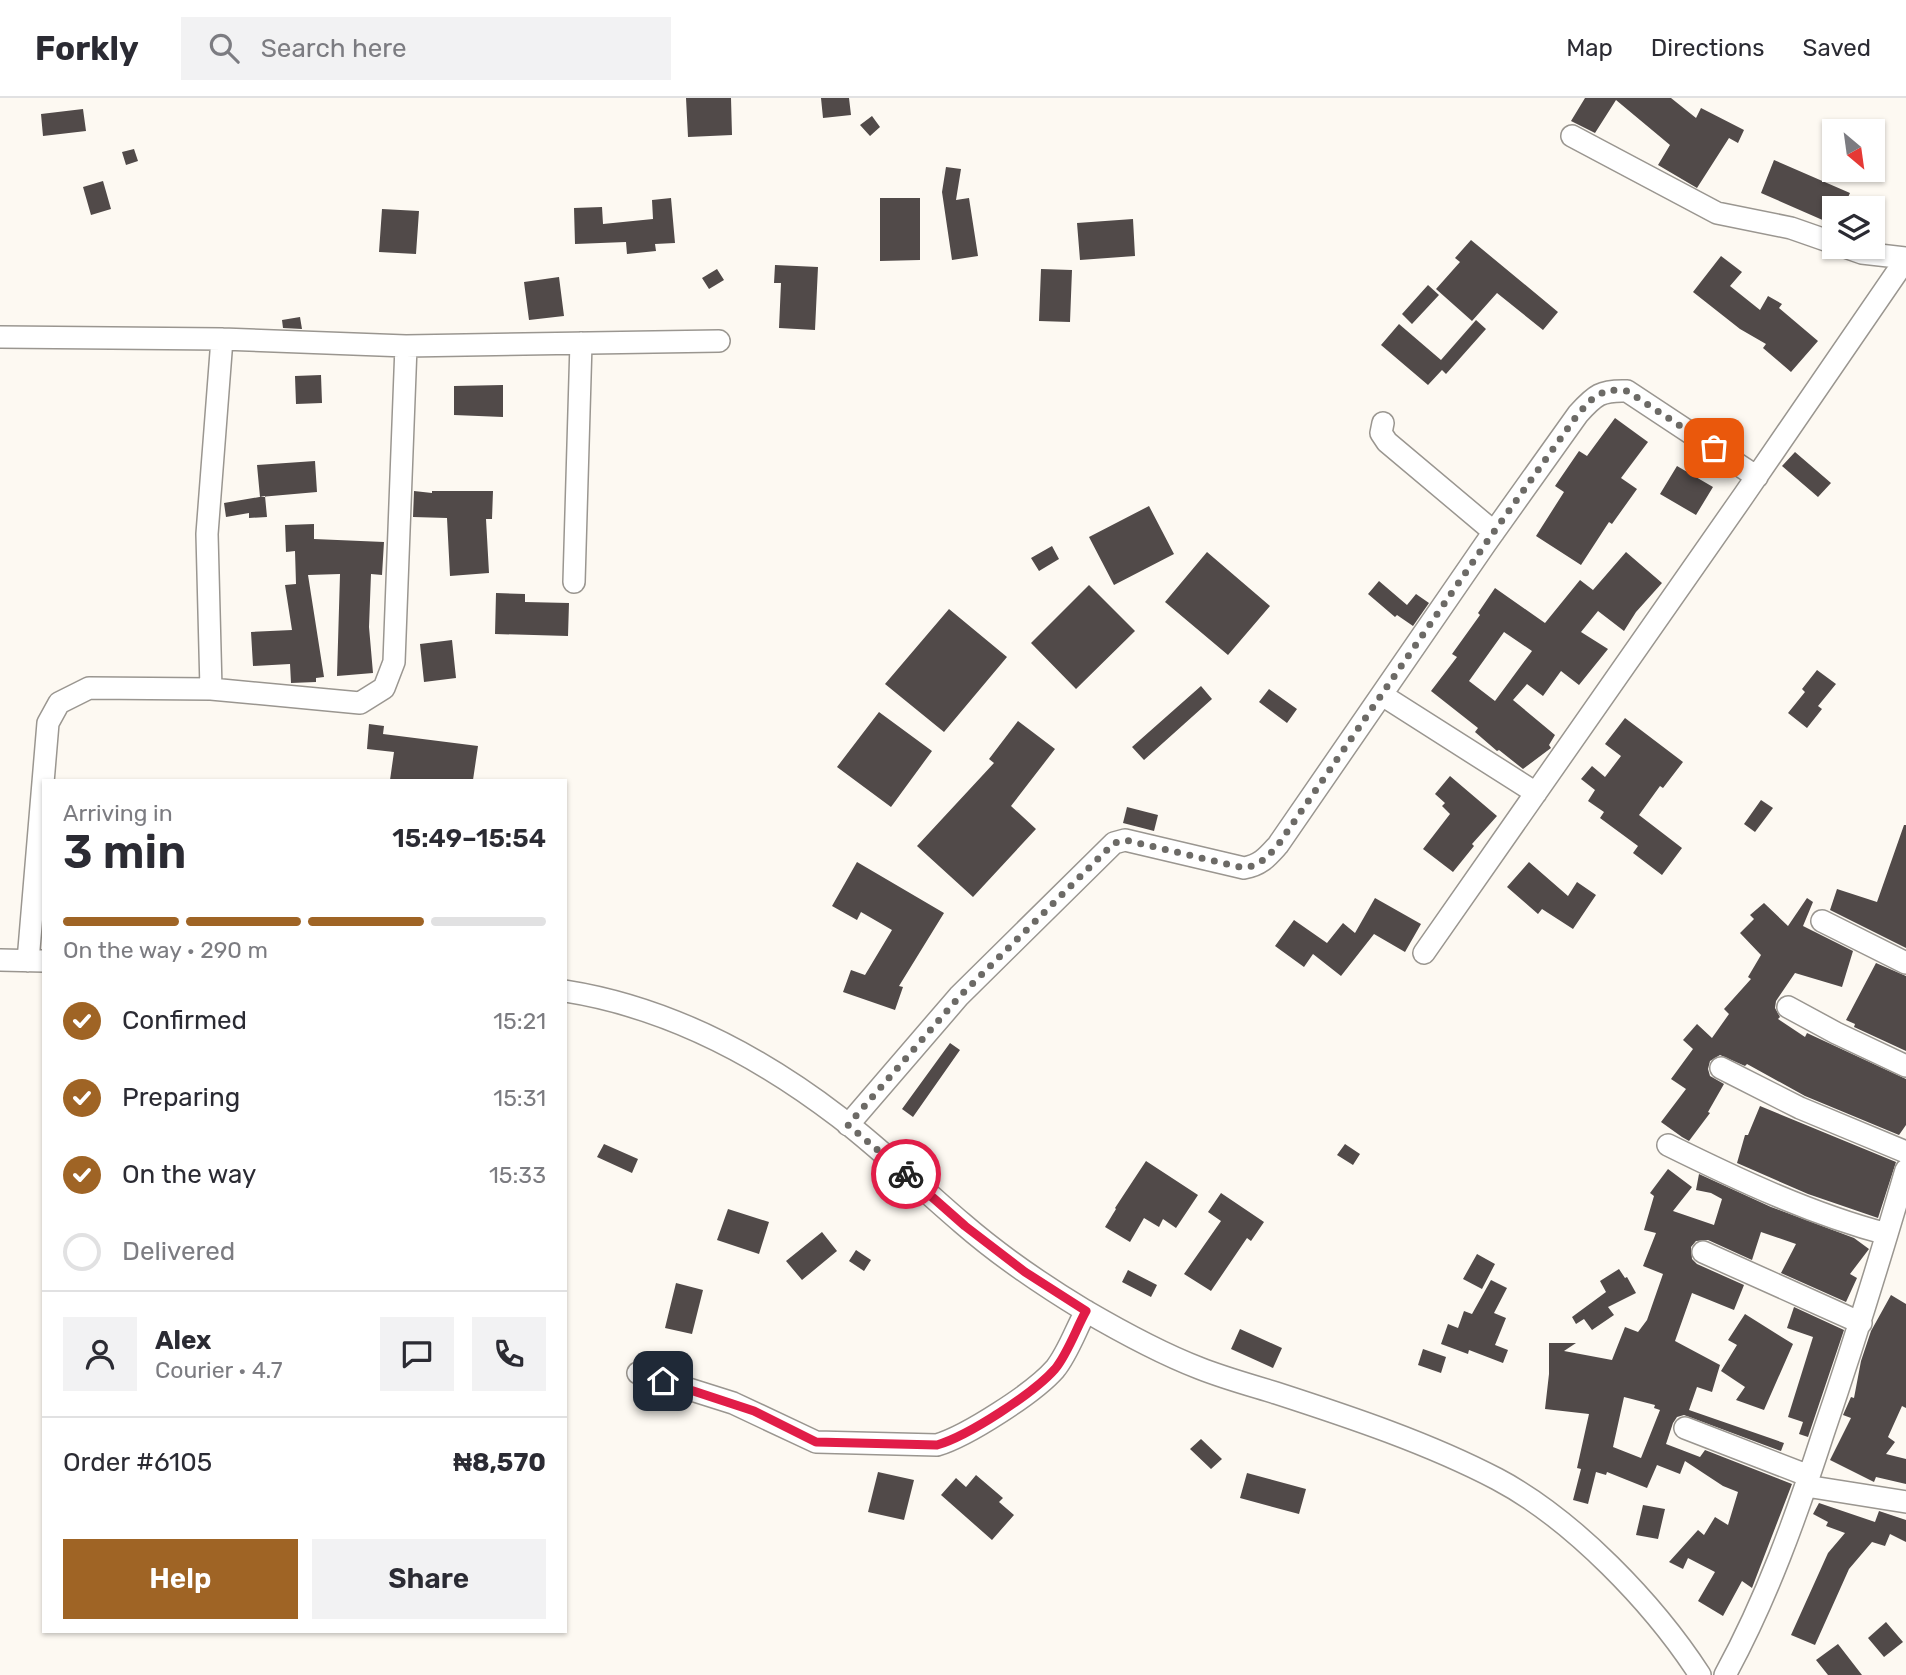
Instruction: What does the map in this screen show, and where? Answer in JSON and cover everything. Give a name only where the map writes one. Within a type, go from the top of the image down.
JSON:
[{"type":"street","points":[[1572,136],[1717,213],[1791,228],[1822,239]]},
{"type":"street","points":[[1424,953],[1757,477],[1906,258],[1885,256]]},
{"type":"street","points":[[0,337],[222,339],[406,346],[719,341]]},
{"type":"street","points":[[211,689],[207,534],[222,339]]},
{"type":"street","points":[[574,582],[581,343]]},
{"type":"street","points":[[45,779],[48,723],[59,703],[89,688],[211,689],[360,703],[384,688],[394,662],[406,346]]},
{"type":"street","points":[[848,1125],[960,996],[1114,843],[1125,840],[1244,868],[1264,861],[1278,845],[1494,531],[1578,414],[1594,397],[1608,390],[1627,391],[1757,477]]},
{"type":"street","points":[[1383,423],[1381,433],[1387,442],[1494,531]]},
{"type":"street","points":[[1382,695],[1536,793]]},
{"type":"street","points":[[0,960],[36,961],[42,842]]},
{"type":"street","points":[[1822,921],[1906,963]]},
{"type":"street","points":[[567,991],[660,1015],[710,1035],[775,1071],[848,1125],[965,1226],[1015,1265],[1086,1311],[1197,1368],[1352,1419],[1450,1457],[1499,1480],[1554,1517],[1592,1548],[1646,1604],[1700,1675]]},
{"type":"street","points":[[1788,1007],[1906,1066]]},
{"type":"street","points":[[1721,1068],[1800,1108],[1906,1152]]},
{"type":"street","points":[[1668,1145],[1733,1177],[1840,1222],[1887,1234]]},
{"type":"street","points":[[1726,1675],[1770,1583],[1808,1481],[1861,1323],[1906,1170]]},
{"type":"street","points":[[1703,1252],[1861,1323]]},
{"type":"street","points":[[638,1373],[733,1403],[816,1442],[937,1445],[969,1432],[1040,1382],[1056,1367],[1086,1311]]},
{"type":"street","points":[[1685,1428],[1808,1481],[1906,1503]]},
{"type":"building","points":[[686,98],[731,98],[732,135],[688,137]]},
{"type":"building","points":[[821,98],[849,98],[851,115],[823,118]]},
{"type":"building","points":[[1585,98],[1671,98],[1696,118],[1701,108],[1744,130],[1738,143],[1729,138],[1697,188],[1658,165],[1670,145],[1616,100],[1595,133],[1571,121]]},
{"type":"building","points":[[83,109],[86,131],[43,136],[41,114]]},
{"type":"building","points":[[872,116],[880,127],[870,136],[860,125]]},
{"type":"building","points":[[134,149],[138,161],[126,165],[122,152]]},
{"type":"building","points":[[1774,160],[1850,193],[1849,196],[1822,196],[1822,220],[1761,193]]},
{"type":"building","points":[[946,167],[961,169],[956,200],[969,198],[978,256],[952,260],[942,192]]},
{"type":"building","points":[[103,181],[111,209],[91,215],[83,187]]},
{"type":"building","points":[[671,198],[675,243],[655,244],[656,251],[627,254],[626,242],[575,244],[574,208],[602,207],[603,224],[653,219],[652,200]]},
{"type":"building","points":[[880,198],[920,198],[920,260],[880,261]]},
{"type":"building","points":[[382,209],[419,211],[416,254],[379,252]]},
{"type":"building","points":[[1133,219],[1135,256],[1080,260],[1077,223]]},
{"type":"building","points":[[1471,240],[1558,312],[1543,330],[1497,293],[1472,321],[1436,289],[1460,262],[1455,258]]},
{"type":"building","points":[[1721,256],[1742,272],[1730,286],[1760,310],[1768,296],[1782,304],[1779,308],[1818,341],[1791,372],[1763,348],[1766,344],[1740,329],[1693,292]]},
{"type":"building","points":[[775,265],[818,267],[815,330],[779,328],[781,283],[774,283]]},
{"type":"building","points":[[717,269],[724,280],[709,289],[702,278]]},
{"type":"building","points":[[1041,269],[1072,270],[1070,322],[1039,321]]},
{"type":"building","points":[[559,277],[564,316],[529,320],[524,282]]},
{"type":"building","points":[[1428,285],[1439,295],[1412,324],[1402,314]]},
{"type":"building","points":[[300,317],[302,329],[283,328],[282,320]]},
{"type":"building","points":[[1476,320],[1486,329],[1446,374],[1442,370],[1428,385],[1381,345],[1399,324],[1441,360]]},
{"type":"building","points":[[321,375],[322,403],[296,404],[295,376]]},
{"type":"building","points":[[503,385],[503,417],[454,415],[454,386]]},
{"type":"building","points":[[1615,418],[1648,442],[1621,478],[1637,489],[1612,524],[1609,522],[1581,565],[1536,536],[1564,492],[1555,486],[1579,451],[1587,456]]},
{"type":"building","points":[[1795,452],[1831,483],[1818,497],[1782,466]]},
{"type":"building","points":[[315,461],[317,492],[260,497],[257,465]]},
{"type":"building","points":[[1677,466],[1713,487],[1696,515],[1660,494]]},
{"type":"building","points":[[414,491],[493,491],[492,519],[486,519],[489,573],[450,576],[447,518],[413,517]]},
{"type":"building","points":[[265,496],[267,517],[249,518],[249,513],[226,517],[224,503]]},
{"type":"building","points":[[1149,506],[1174,554],[1114,585],[1089,537]]},
{"type":"building","points":[[314,524],[314,539],[384,542],[382,575],[371,574],[369,627],[373,673],[337,676],[340,574],[308,575],[324,677],[316,678],[316,682],[291,683],[290,664],[253,666],[251,632],[292,630],[285,585],[296,584],[295,551],[286,552],[285,525]]},
{"type":"building","points":[[1052,546],[1059,559],[1039,571],[1031,558]]},
{"type":"building","points":[[1207,552],[1270,606],[1228,655],[1165,602]]},
{"type":"building","points":[[1626,552],[1662,583],[1636,612],[1624,631],[1598,611],[1581,632],[1608,649],[1579,685],[1561,671],[1543,696],[1527,684],[1513,700],[1555,735],[1549,745],[1551,748],[1523,769],[1497,751],[1475,732],[1478,728],[1431,691],[1457,657],[1452,654],[1480,615],[1478,613],[1495,588],[1545,623],[1580,580],[1593,590]],"holes":[[[1504,632],[1532,651],[1495,701],[1469,681]]]},
{"type":"building","points":[[1379,581],[1407,605],[1416,594],[1429,603],[1413,626],[1397,615],[1395,617],[1368,594]]},
{"type":"building","points":[[1089,585],[1135,631],[1076,689],[1031,643]]},
{"type":"building","points":[[496,593],[525,594],[525,602],[569,603],[568,636],[495,634]]},
{"type":"building","points":[[949,609],[1007,657],[944,732],[885,684]]},
{"type":"building","points":[[452,640],[456,678],[424,682],[420,644]]},
{"type":"building","points":[[1817,670],[1836,684],[1818,706],[1822,709],[1807,728],[1788,713],[1805,692],[1802,689]]},
{"type":"building","points":[[1201,686],[1212,699],[1144,760],[1132,747]]},
{"type":"building","points":[[1269,689],[1297,709],[1287,723],[1259,702]]},
{"type":"building","points":[[879,712],[932,751],[891,807],[837,767]]},
{"type":"building","points":[[1625,718],[1683,762],[1663,788],[1660,786],[1639,815],[1682,848],[1662,875],[1633,853],[1638,846],[1600,818],[1604,812],[1588,801],[1595,790],[1581,779],[1592,766],[1605,777],[1621,756],[1605,744]]},
{"type":"building","points":[[1018,721],[1055,749],[1011,806],[1036,829],[973,897],[917,846],[994,763],[989,759]]},
{"type":"building","points":[[369,724],[384,726],[383,734],[478,746],[473,779],[390,779],[394,752],[367,749]]},
{"type":"building","points":[[1450,776],[1497,816],[1472,844],[1474,846],[1453,872],[1423,849],[1450,814],[1442,806],[1445,803],[1435,794]]},
{"type":"building","points":[[1761,800],[1773,808],[1755,832],[1744,824]]},
{"type":"building","points":[[1127,807],[1158,815],[1154,831],[1123,823]]},
{"type":"building","points":[[1904,825],[1906,948],[1830,910],[1837,889],[1877,902]]},
{"type":"building","points":[[857,862],[944,913],[899,986],[903,987],[895,1010],[843,992],[851,970],[865,975],[892,930],[861,912],[857,920],[832,906]]},
{"type":"building","points":[[1529,862],[1568,896],[1577,882],[1596,895],[1573,929],[1542,909],[1538,914],[1507,887]]},
{"type":"building","points":[[1375,898],[1421,924],[1405,952],[1374,934],[1341,976],[1313,954],[1304,967],[1275,946],[1294,920],[1327,943],[1343,923],[1355,933]]},
{"type":"building","points":[[1807,898],[1813,902],[1803,926],[1853,951],[1842,987],[1795,973],[1776,1001],[1775,1008],[1780,1017],[1778,1019],[1805,1037],[1807,1033],[1906,1079],[1906,1125],[1899,1135],[1805,1096],[1747,1064],[1745,1066],[1720,1055],[1710,1061],[1708,1069],[1710,1076],[1724,1084],[1708,1112],[1710,1113],[1689,1141],[1661,1122],[1686,1089],[1671,1079],[1693,1049],[1683,1040],[1697,1024],[1712,1038],[1729,1014],[1724,1009],[1751,979],[1748,977],[1761,955],[1740,933],[1754,919],[1750,915],[1764,903],[1788,926]]},
{"type":"building","points":[[1876,963],[1906,976],[1906,1051],[1854,1027],[1855,1024],[1846,1020]]},
{"type":"building","points":[[950,1043],[960,1050],[913,1117],[902,1109]]},
{"type":"building","points":[[1760,1106],[1896,1162],[1878,1218],[1808,1194],[1737,1163],[1745,1135],[1748,1135]]},
{"type":"building","points":[[604,1144],[638,1159],[632,1173],[597,1157]]},
{"type":"building","points":[[1345,1144],[1360,1154],[1353,1165],[1337,1155]]},
{"type":"building","points":[[1146,1161],[1198,1195],[1176,1228],[1163,1219],[1159,1227],[1144,1218],[1130,1242],[1105,1227]]},
{"type":"building","points":[[1668,1169],[1692,1187],[1673,1211],[1714,1225],[1722,1199],[1696,1190],[1699,1174],[1771,1207],[1854,1238],[1869,1249],[1850,1274],[1857,1278],[1846,1302],[1781,1273],[1796,1244],[1761,1232],[1752,1260],[1708,1240],[1696,1241],[1691,1247],[1692,1259],[1697,1264],[1744,1285],[1734,1310],[1692,1293],[1675,1341],[1720,1365],[1712,1392],[1697,1387],[1689,1410],[1784,1443],[1781,1451],[1684,1415],[1677,1417],[1673,1423],[1666,1444],[1700,1457],[1705,1450],[1792,1484],[1752,1588],[1742,1581],[1723,1616],[1698,1601],[1715,1572],[1688,1558],[1683,1569],[1669,1562],[1698,1530],[1704,1535],[1715,1517],[1728,1525],[1738,1492],[1723,1486],[1685,1461],[1680,1474],[1657,1465],[1647,1488],[1607,1472],[1606,1475],[1596,1472],[1588,1504],[1573,1500],[1581,1469],[1577,1468],[1589,1414],[1545,1409],[1549,1343],[1576,1343],[1564,1351],[1612,1360],[1625,1327],[1638,1332],[1647,1320],[1663,1274],[1643,1266],[1656,1233],[1644,1230],[1654,1196],[1650,1193]],"holes":[[[1624,1397],[1655,1405],[1654,1408],[1660,1410],[1641,1458],[1613,1447]]]},
{"type":"building","points":[[1221,1193],[1264,1222],[1251,1241],[1247,1238],[1211,1291],[1184,1274],[1221,1221],[1208,1212]]},
{"type":"building","points":[[728,1209],[769,1222],[759,1254],[717,1240]]},
{"type":"building","points":[[822,1232],[837,1251],[802,1280],[786,1261]]},
{"type":"building","points":[[856,1250],[871,1260],[864,1271],[849,1261]]},
{"type":"building","points":[[1477,1254],[1495,1264],[1482,1289],[1463,1279]]},
{"type":"building","points":[[1619,1269],[1636,1293],[1608,1307],[1614,1315],[1592,1330],[1584,1319],[1576,1324],[1572,1317],[1606,1292],[1600,1281]]},
{"type":"building","points":[[1128,1270],[1157,1285],[1151,1297],[1122,1282]]},
{"type":"building","points":[[1491,1280],[1507,1288],[1494,1313],[1506,1318],[1495,1345],[1508,1350],[1503,1363],[1469,1350],[1468,1354],[1441,1344],[1448,1324],[1458,1328],[1464,1311],[1472,1314]]},
{"type":"building","points":[[676,1283],[703,1290],[692,1334],[665,1328]]},
{"type":"building","points":[[1891,1295],[1906,1304],[1906,1408],[1902,1406],[1888,1437],[1895,1442],[1886,1454],[1906,1459],[1906,1484],[1876,1477],[1874,1482],[1830,1460],[1851,1418],[1843,1415],[1851,1397],[1854,1398],[1861,1361],[1871,1331]]},
{"type":"building","points":[[1794,1307],[1844,1330],[1808,1437],[1799,1434],[1803,1422],[1788,1417],[1813,1337],[1787,1328]]},
{"type":"building","points":[[1745,1314],[1793,1344],[1764,1410],[1736,1400],[1745,1387],[1721,1371],[1737,1345],[1728,1340]]},
{"type":"building","points":[[1240,1329],[1282,1348],[1273,1368],[1231,1349]]},
{"type":"building","points":[[1423,1349],[1446,1357],[1441,1373],[1418,1365]]},
{"type":"building","points":[[1201,1439],[1222,1459],[1211,1469],[1190,1449]]},
{"type":"building","points":[[878,1472],[914,1480],[904,1520],[868,1512]]},
{"type":"building","points":[[1247,1473],[1306,1489],[1299,1514],[1240,1498]]},
{"type":"building","points":[[976,1475],[1003,1498],[999,1502],[1014,1515],[992,1540],[941,1495],[956,1478],[966,1487]]},
{"type":"building","points":[[1819,1503],[1875,1522],[1879,1511],[1906,1520],[1906,1542],[1890,1534],[1885,1546],[1872,1542],[1849,1569],[1815,1645],[1791,1635],[1828,1553],[1845,1533],[1826,1526],[1828,1522],[1813,1514]]},
{"type":"building","points":[[1643,1505],[1665,1509],[1658,1539],[1636,1535]]},
{"type":"building","points":[[1886,1622],[1903,1642],[1884,1657],[1868,1638]]},
{"type":"building","points":[[1838,1644],[1862,1675],[1828,1675],[1816,1660]]},
{"type":"way so far","points":[[906,1174],[848,1125],[960,996],[1114,843],[1125,840],[1244,868],[1264,861],[1278,845],[1494,531],[1578,414],[1594,397],[1608,390],[1627,391],[1714,448]]},
{"type":"route","points":[[663,1381],[754,1411],[816,1442],[937,1445],[969,1432],[1040,1382],[1056,1367],[1086,1311],[1025,1272],[965,1226],[906,1174]]}]
